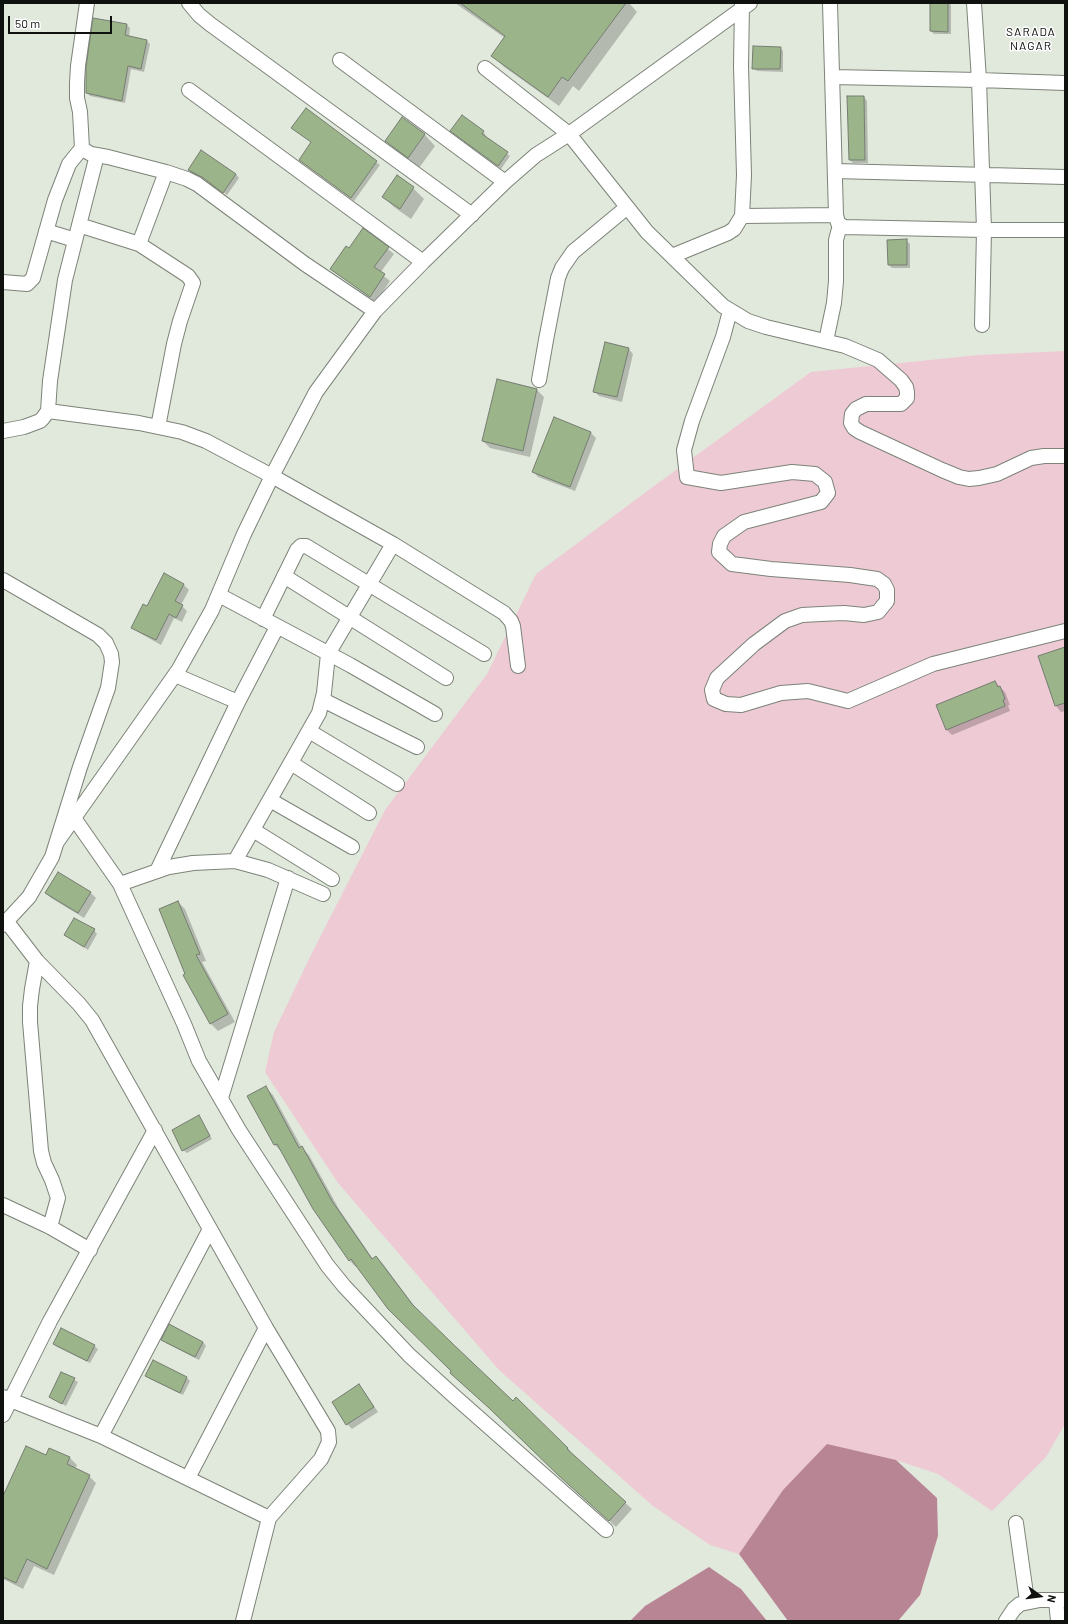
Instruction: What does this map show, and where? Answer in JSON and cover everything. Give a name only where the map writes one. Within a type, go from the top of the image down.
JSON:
[{"type":"street","points":[[3,282],[23,284],[31,282],[36,272],[55,200],[69,164],[82,148],[77,83],[87,3]]},
{"type":"street","points":[[189,3],[200,16],[210,24],[472,215]]},
{"type":"street","points":[[826,341],[835,297],[836,240],[838,220],[830,3]]},
{"type":"street","points":[[974,3],[979,80],[984,230],[982,325]]},
{"type":"street","points":[[57,842],[175,675],[199,635],[220,595],[244,534],[272,476],[316,392],[375,311],[422,262],[505,182],[536,155],[569,134],[745,5]]},
{"type":"street","points":[[672,256],[728,233],[734,229],[742,216],[744,175],[741,66],[745,5]]},
{"type":"street","points":[[340,60],[505,182]]},
{"type":"street","points":[[485,68],[569,134],[626,208],[647,232],[705,290],[730,311],[748,321],[766,327],[845,346],[878,360],[897,376],[906,387],[907,398],[901,404],[866,404],[856,409],[852,414],[851,423],[854,428],[942,470],[969,479],[997,474],[1031,458],[1053,455],[1065,456]]},
{"type":"street","points":[[832,77],[1065,83]]},
{"type":"street","points":[[189,90],[422,262]]},
{"type":"street","points":[[82,148],[86,152],[166,172],[198,184],[305,264],[375,311]]},
{"type":"street","points":[[3,431],[24,428],[40,421],[48,411],[50,381],[61,301],[78,225],[97,155]]},
{"type":"street","points":[[835,171],[1065,177]]},
{"type":"street","points":[[139,244],[166,172]]},
{"type":"street","points":[[540,380],[558,278],[562,268],[573,252],[626,208]]},
{"type":"street","points":[[742,216],[838,220],[846,227],[1065,230]]},
{"type":"street","points":[[78,225],[139,244],[188,276],[193,283],[174,344],[158,427]]},
{"type":"street","points":[[46,231],[75,240]]},
{"type":"street","points":[[730,311],[723,337],[692,420],[684,450],[687,477],[721,483],[792,472],[815,474],[826,482],[828,493],[821,502],[744,522],[724,536],[720,544],[719,552],[732,564],[771,569],[850,575],[877,579],[884,584],[887,590],[887,601],[878,612],[864,615],[844,613],[815,614],[785,621],[754,644],[717,678],[712,690],[714,699],[726,704],[741,705],[781,693],[808,691],[848,701],[933,664],[1065,631]]},
{"type":"street","points":[[48,411],[158,427],[182,432],[206,442],[272,476],[393,544],[508,616],[513,626],[518,666]]},
{"type":"street","points":[[235,861],[319,714],[323,700],[328,654],[393,544]]},
{"type":"street","points":[[263,619],[297,550],[301,546],[306,546],[484,654]]},
{"type":"street","points":[[284,576],[446,678]]},
{"type":"street","points":[[3,580],[84,625],[98,635],[106,643],[112,662],[108,688],[80,767],[57,842],[42,876],[29,897],[5,923],[37,961],[79,1004],[92,1020],[266,1328],[326,1425],[329,1435],[327,1449],[321,1459],[269,1518],[244,1621]]},
{"type":"street","points":[[220,595],[350,665],[435,714]]},
{"type":"street","points":[[157,871],[238,702],[277,627]]},
{"type":"street","points":[[175,675],[238,702]]},
{"type":"street","points":[[323,700],[417,747]]},
{"type":"street","points":[[309,731],[397,784]]},
{"type":"street","points":[[291,763],[370,813]]},
{"type":"street","points":[[270,800],[352,847]]},
{"type":"street","points":[[74,818],[120,884],[184,1024],[199,1062],[239,1130],[313,1245],[344,1286],[409,1355],[606,1530]]},
{"type":"street","points":[[253,830],[332,879]]},
{"type":"street","points":[[120,884],[169,867],[192,863],[235,861],[268,870],[323,894]]},
{"type":"street","points":[[221,1098],[288,878]]},
{"type":"street","points":[[37,961],[31,995],[30,1022],[41,1151],[44,1163],[58,1198],[50,1227]]},
{"type":"street","points":[[3,1415],[7,1399],[155,1130]]},
{"type":"street","points":[[3,1205],[50,1227],[90,1250]]},
{"type":"street","points":[[101,1436],[210,1229]]},
{"type":"street","points":[[188,1478],[266,1328]]},
{"type":"street","points":[[7,1399],[101,1436],[269,1518]]},
{"type":"street","points":[[1016,1523],[1027,1601]]},
{"type":"street","points":[[1006,1621],[1020,1604],[1027,1601],[1060,1600],[1058,1621]]},
{"type":"shaded area","points":[[1065,351],[1065,1424],[1046,1457],[992,1511],[938,1474],[896,1460],[783,1490],[739,1554],[710,1545],[653,1506],[499,1370],[338,1183],[265,1072],[274,1032],[311,955],[385,810],[487,674],[536,574],[811,372],[979,355]]},
{"type":"shaded area","points":[[827,1444],[896,1460],[937,1498],[938,1536],[920,1595],[898,1621],[788,1621],[739,1554],[783,1490]]},
{"type":"shaded area","points":[[709,1567],[741,1589],[767,1621],[630,1621],[645,1606]]},
{"type":"building","points":[[460,3],[626,3],[568,81],[562,77],[548,97],[491,56],[505,36]]},
{"type":"building","points":[[930,3],[948,3],[948,32],[930,31]]},
{"type":"building","points":[[93,18],[127,24],[125,35],[147,40],[141,69],[128,66],[122,101],[86,93],[86,67]]},
{"type":"building","points":[[753,46],[781,47],[780,69],[752,69]]},
{"type":"building","points":[[847,96],[864,96],[865,160],[849,160]]},
{"type":"building","points":[[306,108],[377,161],[351,198],[299,160],[311,142],[291,128]]},
{"type":"building","points":[[462,115],[484,131],[482,134],[508,152],[498,166],[450,131]]},
{"type":"building","points":[[402,117],[425,134],[408,158],[385,141]]},
{"type":"building","points":[[201,150],[236,174],[223,193],[202,177],[188,170]]},
{"type":"building","points":[[397,175],[414,187],[400,209],[382,197]]},
{"type":"building","points":[[363,228],[389,247],[374,267],[385,274],[370,297],[330,269],[346,246],[349,248]]},
{"type":"building","points":[[907,239],[907,265],[888,265],[887,240]]},
{"type":"building","points":[[605,342],[629,348],[617,397],[593,392]]},
{"type":"building","points":[[497,379],[537,389],[523,451],[482,441]]},
{"type":"building","points":[[554,417],[591,432],[570,487],[532,472]]},
{"type":"building","points":[[164,573],[184,584],[175,601],[183,605],[176,618],[169,614],[156,640],[131,628],[143,604],[147,606]]},
{"type":"building","points":[[1065,647],[1065,703],[1055,706],[1038,656]]},
{"type":"building","points":[[995,681],[998,687],[1000,686],[1005,699],[1003,700],[1005,706],[946,730],[936,705]]},
{"type":"building","points":[[58,872],[91,892],[78,913],[45,893]]},
{"type":"building","points":[[178,901],[200,954],[196,955],[228,1014],[210,1024],[183,975],[185,974],[159,909]]},
{"type":"building","points":[[74,918],[95,929],[84,947],[64,935]]},
{"type":"building","points":[[266,1086],[299,1148],[302,1146],[332,1201],[372,1259],[376,1256],[412,1304],[454,1345],[513,1401],[516,1397],[568,1448],[567,1449],[626,1502],[609,1521],[450,1373],[451,1371],[388,1309],[351,1259],[349,1261],[313,1209],[277,1144],[274,1145],[247,1096]]},
{"type":"building","points":[[199,1115],[210,1136],[182,1151],[172,1130]]},
{"type":"building","points":[[169,1324],[203,1342],[195,1357],[161,1340]]},
{"type":"building","points":[[61,1328],[95,1345],[87,1361],[53,1344]]},
{"type":"building","points":[[153,1360],[187,1377],[180,1393],[145,1376]]},
{"type":"building","points":[[61,1372],[75,1378],[62,1404],[49,1397]]},
{"type":"building","points":[[359,1384],[374,1407],[346,1425],[332,1402]]},
{"type":"building","points":[[26,1446],[46,1455],[49,1448],[70,1457],[67,1464],[90,1475],[47,1569],[27,1559],[16,1583],[3,1577],[3,1496]]},
{"type":"district","name":"SARADA NAGAR","points":[[1031,39]]}]
